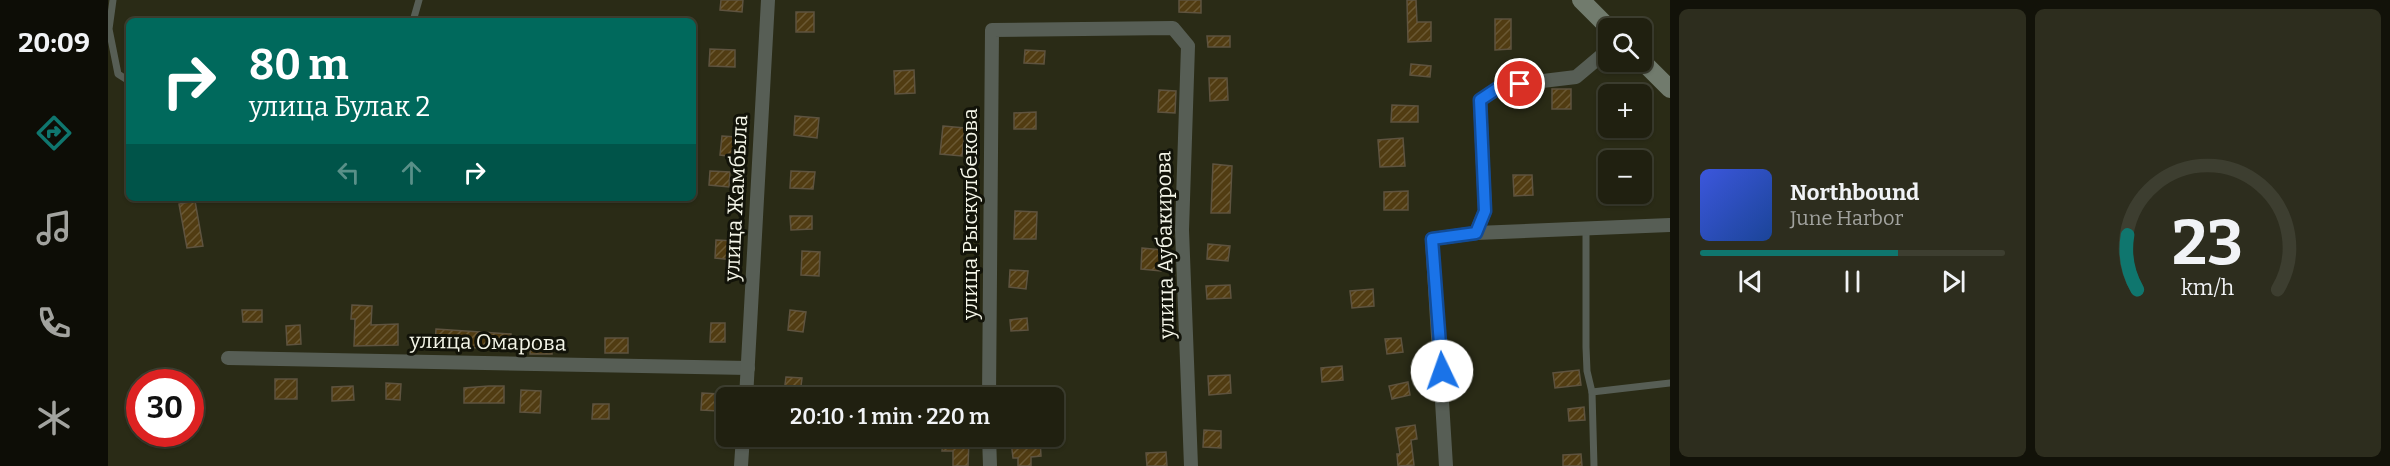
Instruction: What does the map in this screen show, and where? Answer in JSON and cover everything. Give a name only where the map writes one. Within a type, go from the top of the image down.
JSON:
[{"type":"main road","points":[[1581,0],[1599,18]]},
{"type":"main road","points":[[1652,71],[1670,89]]},
{"type":"street","name":"улица Жамбыла","points":[[747,387],[768,0]]},
{"type":"street","name":"улица Аубакирова","points":[[992,30],[1173,28],[1188,46],[1182,230],[1191,466]]},
{"type":"street","name":"улица Рыскулбекова","points":[[989,387],[992,30]]},
{"type":"street","points":[[1476,233],[1485,211],[1480,100],[1501,86],[1576,77],[1598,58]]},
{"type":"street","points":[[1446,466],[1432,239],[1476,233],[1670,225]]},
{"type":"street","name":"улица Омарова","points":[[228,358],[748,368]]},
{"type":"street","points":[[741,466],[742,447]]},
{"type":"street","points":[[989,447],[990,466]]},
{"type":"lane","points":[[112,0],[109,30],[118,74],[126,79]]},
{"type":"lane","points":[[414,18],[419,0]]},
{"type":"lane","points":[[1586,228],[1586,347],[1587,371],[1592,392],[1594,466]]},
{"type":"lane","points":[[1592,392],[1670,383]]},
{"type":"building","points":[[721,0],[743,0],[742,12],[720,10]]},
{"type":"building","points":[[1179,0],[1201,0],[1201,13],[1179,12]]},
{"type":"building","points":[[1407,0],[1416,0],[1417,22],[1431,22],[1431,41],[1408,42]]},
{"type":"building","points":[[796,12],[814,12],[814,32],[796,32]]},
{"type":"building","points":[[1495,19],[1511,19],[1511,49],[1495,50]]},
{"type":"building","points":[[1207,36],[1230,36],[1230,47],[1208,47]]},
{"type":"building","points":[[710,49],[735,50],[735,67],[709,66]]},
{"type":"building","points":[[1025,50],[1045,51],[1044,64],[1024,63]]},
{"type":"building","points":[[1411,64],[1431,66],[1430,77],[1410,75]]},
{"type":"building","points":[[914,70],[915,93],[895,94],[894,71]]},
{"type":"building","points":[[1209,78],[1227,78],[1228,100],[1210,101]]},
{"type":"building","points":[[1552,89],[1571,89],[1571,109],[1552,109]]},
{"type":"building","points":[[1159,90],[1176,91],[1175,113],[1158,112]]},
{"type":"building","points":[[1392,105],[1418,106],[1418,122],[1391,122]]},
{"type":"building","points":[[1036,112],[1036,129],[1014,129],[1014,113]]},
{"type":"building","points":[[795,116],[819,118],[817,138],[794,135]]},
{"type":"building","points":[[943,126],[965,128],[962,156],[940,154]]},
{"type":"building","points":[[722,136],[737,137],[735,157],[720,155]]},
{"type":"building","points":[[1403,138],[1405,166],[1380,167],[1378,140]]},
{"type":"building","points":[[1213,164],[1232,166],[1230,213],[1211,213]]},
{"type":"building","points":[[710,171],[730,172],[729,187],[709,185]]},
{"type":"building","points":[[791,171],[815,172],[813,189],[790,188]]},
{"type":"building","points":[[1513,175],[1532,175],[1533,195],[1514,196]]},
{"type":"building","points":[[1408,191],[1408,210],[1384,210],[1384,192]]},
{"type":"building","points":[[195,201],[203,246],[187,248],[179,204]]},
{"type":"building","points":[[1015,211],[1037,212],[1036,239],[1014,239]]},
{"type":"building","points":[[790,216],[812,216],[812,229],[791,230]]},
{"type":"building","points":[[716,240],[736,241],[735,260],[715,258]]},
{"type":"building","points":[[1208,244],[1230,246],[1228,261],[1207,259]]},
{"type":"building","points":[[1142,248],[1162,250],[1161,271],[1141,269]]},
{"type":"building","points":[[802,251],[820,252],[819,276],[801,275]]},
{"type":"building","points":[[1010,270],[1028,271],[1026,289],[1009,287]]},
{"type":"building","points":[[1230,285],[1231,298],[1207,299],[1206,286]]},
{"type":"building","points":[[1373,289],[1374,306],[1352,308],[1350,291]]},
{"type":"building","points":[[352,305],[372,306],[371,325],[398,324],[398,345],[354,346],[355,319],[351,319]]},
{"type":"building","points":[[242,310],[262,310],[262,322],[243,322]]},
{"type":"building","points":[[790,310],[806,312],[803,332],[788,330]]},
{"type":"building","points":[[1027,318],[1028,330],[1011,331],[1010,320]]},
{"type":"building","points":[[711,323],[725,323],[725,342],[710,342]]},
{"type":"building","points":[[300,325],[301,344],[287,345],[286,326]]},
{"type":"building","points":[[436,329],[511,334],[509,350],[435,345]]},
{"type":"building","points":[[605,338],[628,338],[628,353],[605,353]]},
{"type":"building","points":[[1401,338],[1403,352],[1387,354],[1385,339]]},
{"type":"building","points":[[531,339],[552,339],[552,354],[530,354]]},
{"type":"building","points":[[1342,366],[1343,380],[1322,382],[1321,368]]},
{"type":"building","points":[[1579,370],[1581,385],[1555,388],[1553,373]]},
{"type":"building","points":[[1230,375],[1231,393],[1209,395],[1208,376]]},
{"type":"building","points":[[786,377],[802,378],[801,387],[785,387]]},
{"type":"building","points":[[275,379],[297,379],[297,399],[275,399]]},
{"type":"building","points":[[1408,382],[1410,395],[1392,399],[1389,386]]},
{"type":"building","points":[[386,383],[401,384],[400,400],[386,399]]},
{"type":"building","points":[[353,386],[354,400],[332,401],[332,387]]},
{"type":"building","points":[[504,386],[504,403],[464,403],[464,388]]},
{"type":"building","points":[[521,390],[541,391],[540,413],[520,412]]},
{"type":"building","points":[[702,393],[716,394],[716,411],[701,410]]},
{"type":"building","points":[[593,404],[609,404],[609,419],[592,419]]},
{"type":"building","points":[[1584,407],[1585,420],[1569,421],[1568,409]]},
{"type":"building","points":[[1415,425],[1417,439],[1411,440],[1414,465],[1398,466],[1397,454],[1400,454],[1396,428]]},
{"type":"building","points":[[1204,430],[1221,431],[1221,448],[1203,447]]},
{"type":"building","points":[[942,447],[969,447],[968,466],[953,466],[953,451],[942,451]]},
{"type":"building","points":[[1012,447],[1040,447],[1041,456],[1031,457],[1031,466],[1018,466],[1018,458],[1013,458]]},
{"type":"building","points":[[1166,452],[1167,466],[1147,466],[1146,453]]},
{"type":"building","points":[[1581,454],[1582,466],[1563,466],[1563,455]]},
{"type":"route","points":[[1442,371],[1432,239],[1476,233],[1485,211],[1480,100],[1501,86],[1520,84]]}]
